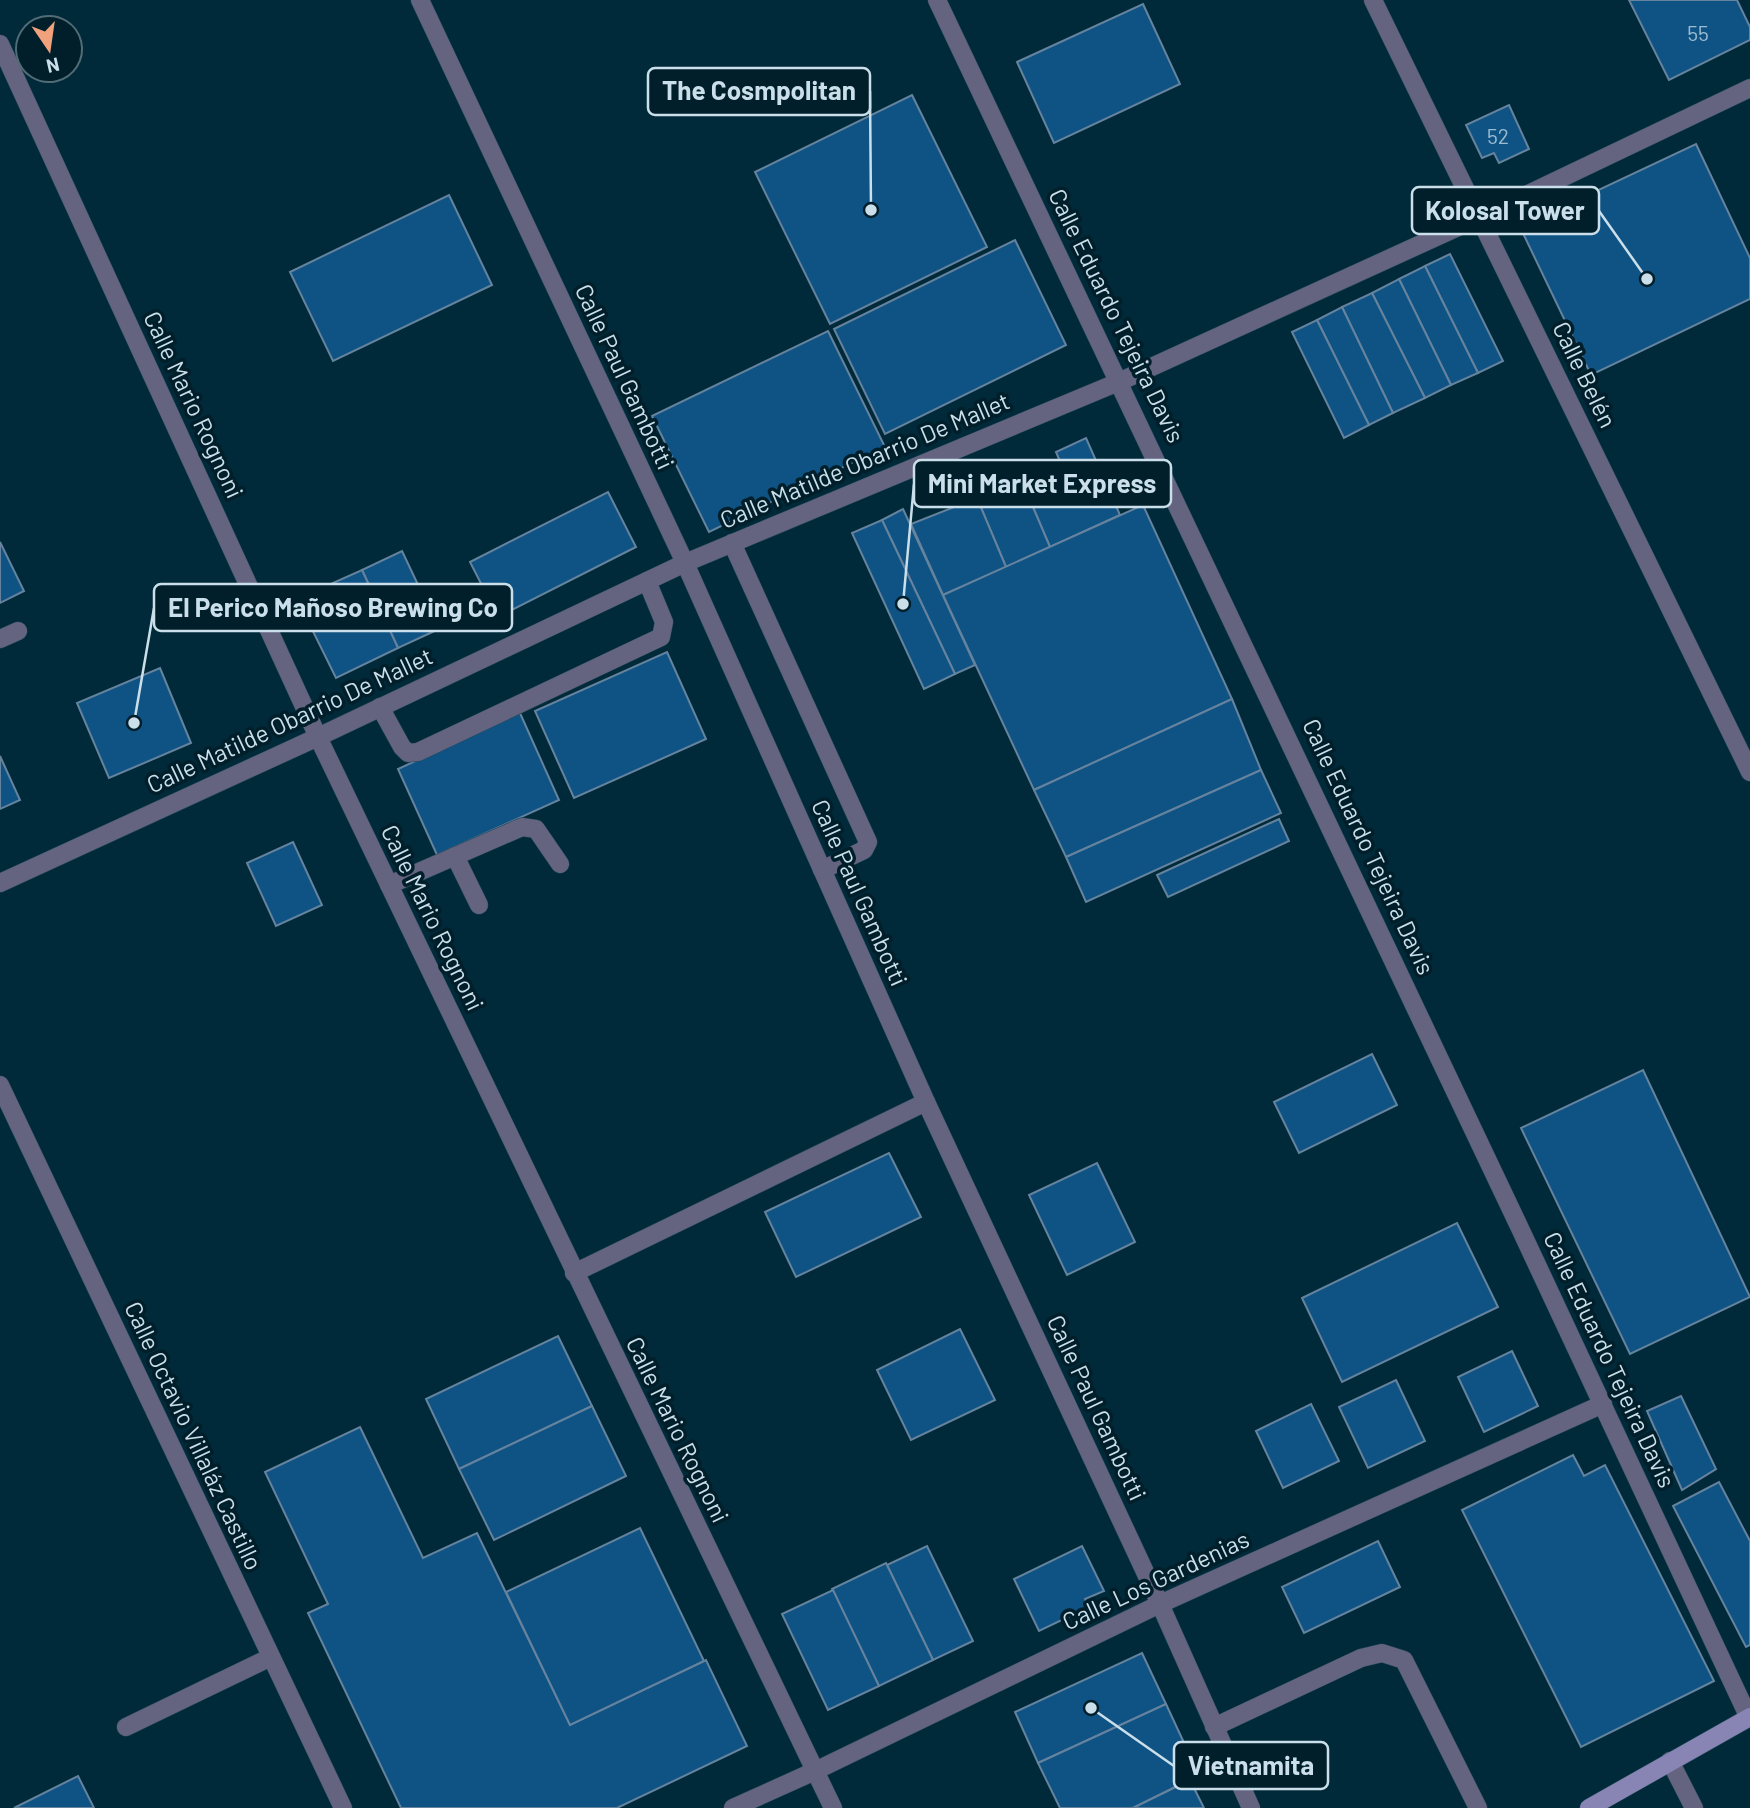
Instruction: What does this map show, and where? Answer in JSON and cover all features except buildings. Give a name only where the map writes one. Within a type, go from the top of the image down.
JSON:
[{"type":"street","name":"Calle Paul Gambotti","points":[[420,0],[685,563],[926,1102],[1160,1604],[1251,1808]]},
{"type":"street","name":"Calle Eduardo Tejeira Davis","points":[[937,0],[1121,381],[1604,1404],[1749,1718]]},
{"type":"street","name":"Calle Belén","points":[[1373,0],[1750,772]]},
{"type":"street","name":"Calle Mario Rognoni","points":[[0,44],[318,737],[833,1808]]},
{"type":"street","name":"Calle Matilde Obarrio De Mallet","points":[[0,883],[318,737],[685,563],[1121,381],[1480,217],[1750,88]]},
{"type":"street","points":[[732,543],[868,842],[864,850],[822,870]]},
{"type":"street","points":[[380,707],[402,747],[408,753],[418,752],[649,643],[661,637],[664,622],[647,581]]},
{"type":"street","points":[[0,639],[18,631]]},
{"type":"street","points":[[389,885],[522,827],[536,829],[560,864]]},
{"type":"street","points":[[455,856],[479,905]]},
{"type":"street","name":"Calle Octavio Villaláz Castillo","points":[[0,1085],[4,1106],[343,1808]]},
{"type":"street","points":[[574,1273],[926,1102]]},
{"type":"street","name":"Calle Los Gardenias","points":[[733,1808],[1160,1604],[1604,1404]]},
{"type":"street","points":[[1214,1727],[1361,1658],[1382,1653],[1404,1660],[1478,1808]]},
{"type":"street","points":[[125,1727],[271,1657]]},
{"type":"street","points":[[1589,1808],[1749,1718]]},
{"type":"street","points":[[1670,1761],[1694,1808]]},
{"type":"place","name":"The Cosmpolitan","points":[[871,210]]},
{"type":"place","name":"Kolosal Tower","points":[[1647,279]]},
{"type":"place","name":"Mini Market Express","points":[[903,604]]},
{"type":"place","name":"El Perico Mañoso Brewing Co","points":[[134,723]]},
{"type":"place","name":"Vietnamita","points":[[1091,1708]]}]
